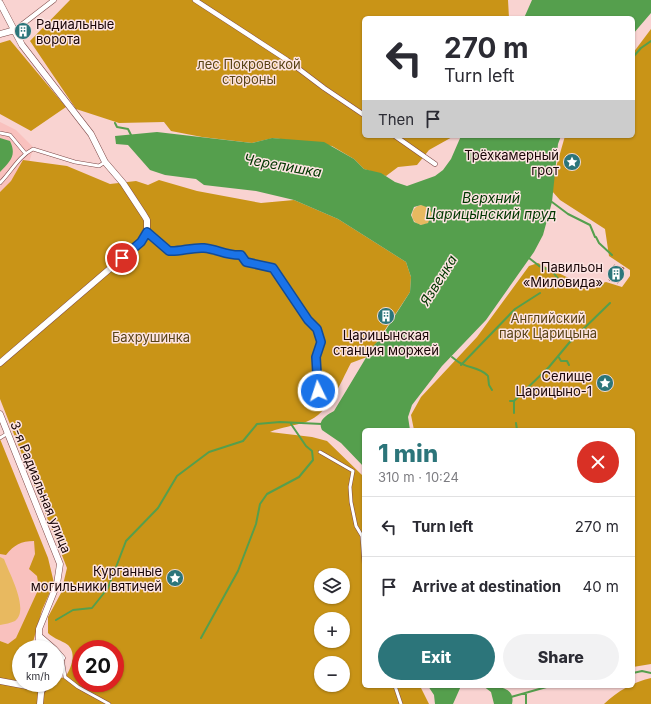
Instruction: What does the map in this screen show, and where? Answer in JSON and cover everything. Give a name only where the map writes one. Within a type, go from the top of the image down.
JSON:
[{"type":"street","points":[[0,34],[15,30],[54,0]]},
{"type":"street","points":[[195,0],[287,60],[324,88],[362,114]]},
{"type":"street","points":[[0,3],[22,45],[91,134],[105,162],[123,183],[147,220],[147,232],[141,242],[0,363]]},
{"type":"street","points":[[398,138],[435,164]]},
{"type":"street","name":"3-я Радиальная улица","points":[[0,414],[60,564],[59,577],[40,624],[39,640]]},
{"type":"street","points":[[39,636],[43,640]]},
{"type":"street","points":[[0,681],[12,682]]},
{"type":"street","points":[[40,704],[41,692]]},
{"type":"lane","points":[[0,133],[10,135],[25,153]]},
{"type":"lane","points":[[0,183],[10,173],[25,153],[33,149],[75,162],[99,166],[105,162]]},
{"type":"lane","points":[[147,232],[169,251],[210,248],[224,255],[241,255],[246,262],[273,268],[308,320],[317,329],[321,342],[316,357],[317,383],[318,391],[324,402]]},
{"type":"lane","points":[[0,438],[8,433]]},
{"type":"lane","points":[[320,452],[353,471],[350,486],[351,502],[356,526],[362,536]]},
{"type":"lane","points":[[64,671],[65,677],[78,687],[109,704]]},
{"type":"lane","points":[[396,688],[400,704]]},
{"type":"shaded area","points":[[0,122],[16,130],[33,147],[33,149],[28,166],[0,195]]},
{"type":"shaded area","points":[[422,205],[429,208],[432,215],[429,222],[422,225],[415,222],[412,215],[415,208]]},
{"type":"shaded area","points":[[0,439],[48,558],[54,583],[42,610],[34,640],[12,640],[12,644],[8,644],[0,641]]},
{"type":"shaded area","points":[[0,557],[4,559],[14,582],[20,609],[19,616],[15,621],[0,625]]},
{"type":"green space","name":"лес Покровской стороны","points":[[70,0],[508,0],[509,16],[362,16],[362,138],[450,138],[429,150],[417,165],[398,167],[386,176],[364,169],[354,159],[332,146],[273,138],[252,143],[202,137],[171,131],[164,122],[119,123],[76,109],[30,41]]},
{"type":"green space","name":"Английский парк Царицына","points":[[651,29],[651,664],[635,667],[635,428],[414,428],[411,415],[421,397],[477,337],[529,266],[538,263],[579,283],[606,282],[622,287],[630,276],[630,270],[609,256],[605,229],[560,200],[552,191],[555,171],[564,138],[635,138],[635,50]]},
{"type":"green space","points":[[10,40],[66,107],[31,131],[0,114],[0,43]]},
{"type":"green space","name":"Бахрушинка","points":[[23,160],[67,166],[110,184],[136,181],[148,185],[159,180],[197,191],[261,203],[294,200],[338,219],[406,262],[411,277],[410,292],[367,357],[351,363],[333,397],[322,412],[306,422],[270,432],[312,437],[327,441],[362,475],[362,688],[421,688],[429,704],[0,704],[0,641],[8,644],[12,641],[12,692],[64,692],[64,677],[72,664],[72,692],[124,692],[124,640],[72,640],[72,652],[69,646],[64,642],[64,640],[59,640],[48,633],[48,617],[61,593],[67,568],[0,399],[0,192],[11,181]]},
{"type":"green space","name":"Бахрушинка","points":[[0,439],[48,558],[54,583],[42,610],[34,640],[13,640],[16,638],[39,588],[37,576],[29,569],[35,554],[34,541],[18,544],[6,555],[0,554]]},
{"type":"green space","points":[[651,678],[651,704],[604,704],[626,688],[635,688],[635,684]]},
{"type":"water","points":[[532,0],[651,0],[651,13],[635,32],[635,16],[525,16]]},
{"type":"water","name":"Верхний Царицынский пруд","points":[[157,132],[252,143],[272,138],[324,142],[354,159],[364,169],[381,173],[395,182],[407,186],[435,176],[443,170],[451,159],[460,138],[560,138],[558,144],[552,202],[543,235],[534,252],[486,320],[442,366],[412,405],[408,417],[410,428],[362,428],[362,465],[341,443],[322,430],[321,423],[328,414],[334,411],[373,346],[380,339],[410,292],[411,277],[406,262],[338,219],[294,200],[256,191],[204,185],[196,179],[165,175],[150,170],[128,145],[116,144],[115,136]],"holes":[[[421,205],[429,208],[432,213],[428,223],[421,225],[414,222],[411,215],[414,207]]]},
{"type":"water","points":[[0,138],[10,141],[13,154],[0,172]]},
{"type":"water","points":[[429,688],[460,688],[453,704],[435,704],[434,695]]},
{"type":"water","points":[[486,688],[504,688],[508,690],[511,694],[512,704],[494,704],[491,692]]},
{"type":"building","name":"Павильон «Миловида»","points":[[614,265],[624,268],[618,283],[609,280]]},
{"type":"waterway","points":[[635,55],[641,48],[651,41]]},
{"type":"waterway","points":[[115,123],[117,127],[128,129],[131,135]]},
{"type":"waterway","points":[[552,202],[568,214],[590,225],[595,237]]},
{"type":"waterway","points":[[596,237],[599,243],[612,255]]},
{"type":"waterway","points":[[529,258],[538,265]]},
{"type":"waterway","points":[[539,266],[552,271],[560,281],[572,286],[576,284]]},
{"type":"waterway","points":[[581,285],[602,285]]},
{"type":"waterway","points":[[461,365],[515,309],[540,293]]},
{"type":"waterway","points":[[510,401],[514,401],[549,367],[569,343],[610,303]]},
{"type":"waterway","points":[[558,356],[561,361],[567,361],[569,365]]},
{"type":"waterway","points":[[452,357],[457,361]]},
{"type":"waterway","points":[[457,361],[480,370],[487,375]]},
{"type":"waterway","points":[[488,376],[489,385],[492,390]]},
{"type":"waterway","points":[[514,401],[514,413]]},
{"type":"waterway","points":[[56,620],[73,610],[92,608],[108,588],[126,541],[158,508],[177,476],[209,452],[243,441],[257,424],[280,422],[322,424]]},
{"type":"waterway","points":[[516,423],[517,428]]},
{"type":"waterway","points":[[201,638],[238,571],[256,524],[260,504],[267,494],[299,477],[313,460],[312,451],[306,446],[291,424]]},
{"type":"waterway","points":[[635,673],[642,671],[651,673]]},
{"type":"waterway","points":[[511,697],[543,688]]},
{"type":"waterway","points":[[526,693],[526,704]]},
{"type":"place","name":"Радиальные ворота","points":[[23,31]]},
{"type":"place","name":"Трёхкамерный грот","points":[[572,162]]},
{"type":"place","name":"Павильон «Миловида»","points":[[616,274]]},
{"type":"place","name":"Царицынская станция моржей","points":[[386,316]]},
{"type":"place","name":"Селище Царицыно-1","points":[[605,383]]},
{"type":"place","name":"Курганные могильники вятичей","points":[[175,578]]},
{"type":"route","points":[[122,258],[146,237],[147,232],[169,251],[210,248],[224,255],[241,255],[246,262],[273,268],[308,320],[317,329],[321,342],[316,357],[318,391]]},
{"type":"water label","name":"Черепишка","points":[[283,165]]},
{"type":"water label","name":"Язвенка","points":[[438,280]]}]
